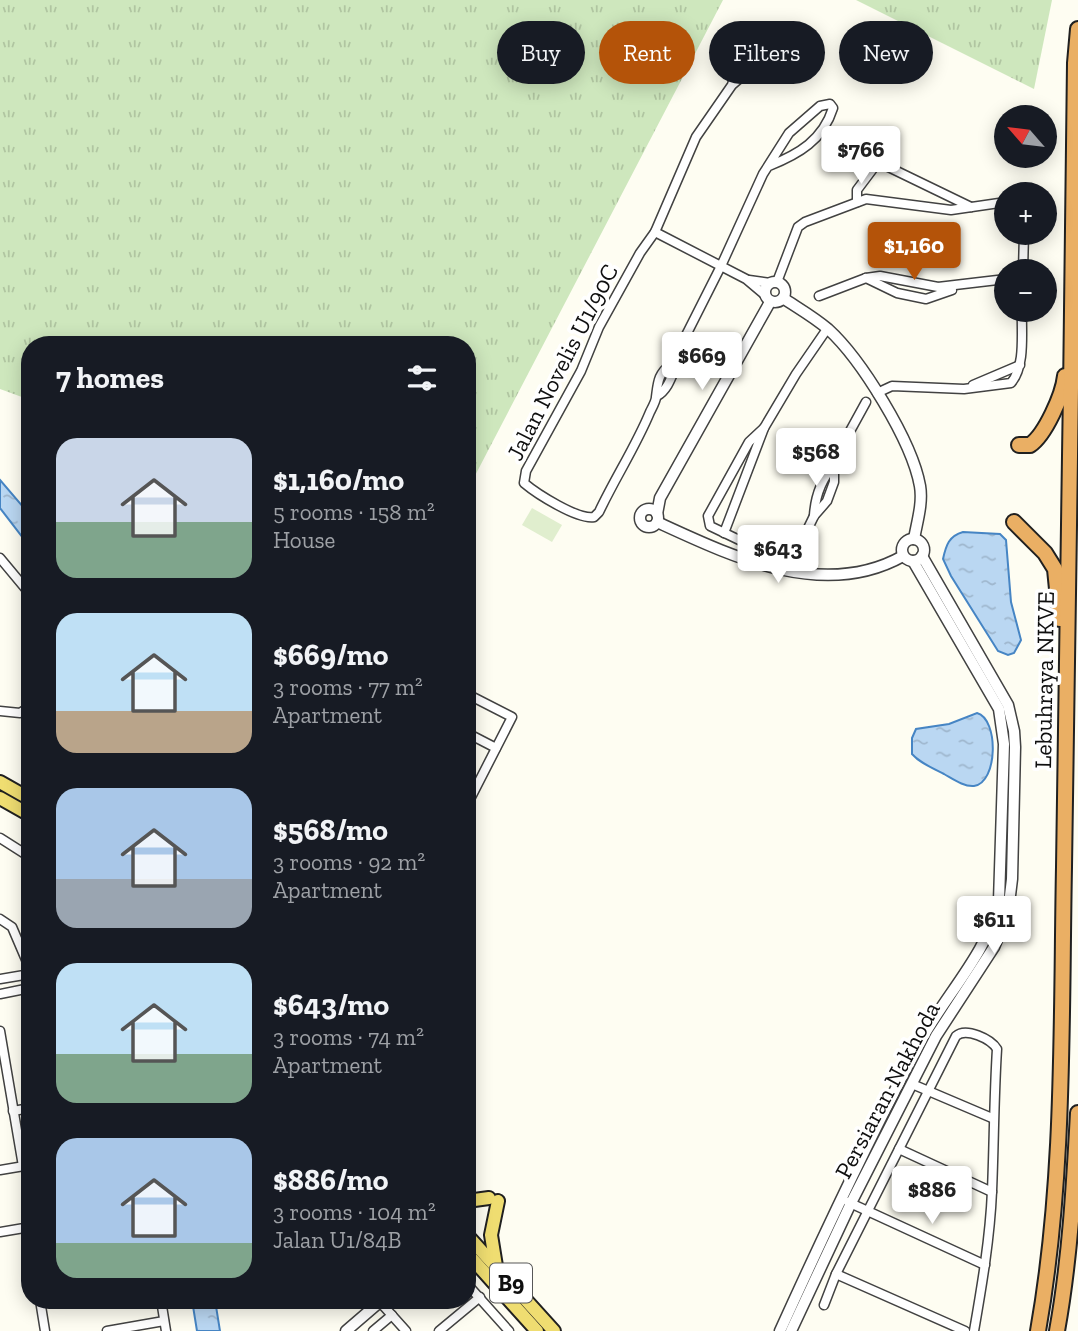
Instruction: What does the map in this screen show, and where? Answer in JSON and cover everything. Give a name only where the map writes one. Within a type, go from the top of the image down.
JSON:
[{"type":"highway","name":"Lebuhraya NKVE","points":[[1038,1331],[1048,1273],[1059,1100],[1066,795],[1075,63],[1078,29]]},
{"type":"highway","points":[[1019,445],[1030,445],[1037,440],[1062,390],[1071,312]]},
{"type":"highway","points":[[1014,522],[1045,553],[1055,569],[1066,795]]},
{"type":"highway","points":[[1057,1331],[1066,1283],[1078,1113]]},
{"type":"main road","points":[[0,782],[21,794]]},
{"type":"main road","points":[[0,798],[21,810]]},
{"type":"main road","points":[[476,1201],[493,1200],[492,1235],[496,1266]]},
{"type":"main road","name":"B9","points":[[476,1245],[554,1331]]},
{"type":"main road","name":"B9","points":[[476,1265],[537,1331]]},
{"type":"street","points":[[732,85],[737,66],[748,45],[764,52],[764,57],[732,85],[696,137],[655,232],[746,279],[767,299],[780,301],[783,298]]},
{"type":"street","points":[[721,266],[763,174],[789,132],[820,106],[830,104],[833,108],[830,118],[814,141],[788,159],[769,166]]},
{"type":"street","points":[[857,202],[857,190],[878,162],[882,162],[942,195],[943,209]]},
{"type":"street","points":[[936,191],[948,194],[971,207]]},
{"type":"street","points":[[914,539],[922,544],[924,550],[918,559],[903,556],[866,570],[828,575],[799,574],[727,554],[654,515],[660,498],[767,299],[764,290],[774,283],[798,228],[805,222],[866,199],[943,209],[994,204]]},
{"type":"street","name":"Jalan Novelis U1/90C","points":[[655,232],[598,327],[581,371],[524,477],[524,483],[533,490],[581,517],[589,518],[599,512],[646,422],[657,396],[657,383],[664,369],[672,363],[721,266]]},
{"type":"street","points":[[819,296],[866,278],[880,276],[938,287],[994,281]]},
{"type":"street","points":[[866,278],[897,293],[926,299],[961,286]]},
{"type":"street","points":[[746,279],[774,283],[784,288],[783,298]]},
{"type":"street","points":[[783,298],[827,329],[850,354],[877,393],[905,444],[920,488],[914,539]]},
{"type":"street","points":[[877,393],[892,386],[964,389],[1011,383],[1017,376],[1020,365],[1021,322]]},
{"type":"street","points":[[724,533],[764,428],[827,329]]},
{"type":"street","points":[[964,389],[1020,365]]},
{"type":"street","points":[[764,428],[749,442],[740,457],[708,516],[710,526],[758,549],[792,554],[797,551],[814,516],[814,501],[824,476],[834,465],[866,402]]},
{"type":"street","points":[[740,457],[747,458],[750,463]]},
{"type":"street","points":[[903,556],[904,543],[914,539]]},
{"type":"street","points":[[0,558],[21,583]]},
{"type":"street","name":"Persiaran Nakhoda","points":[[791,1331],[851,1203],[936,1036],[994,947],[1008,912],[1012,879],[1014,731],[1008,705],[918,559]]},
{"type":"street","name":"Persiaran Nakhoda","points":[[780,1331],[841,1199],[936,1013],[984,944],[996,917],[999,901],[1004,744],[999,709],[918,559]]},
{"type":"street","points":[[476,698],[513,717],[476,787]]},
{"type":"street","points":[[0,711],[21,712]]},
{"type":"street","points":[[476,738],[496,748]]},
{"type":"street","points":[[0,838],[21,851]]},
{"type":"street","points":[[0,919],[12,927],[21,950]]},
{"type":"street","points":[[0,979],[21,974]]},
{"type":"street","points":[[0,994],[21,990]]},
{"type":"street","points":[[0,1031],[1,1050],[21,1144]]},
{"type":"street","points":[[824,1305],[836,1275],[956,1036],[966,1032],[996,1047],[992,1192],[985,1265],[974,1331]]},
{"type":"street","points":[[912,1084],[992,1118]]},
{"type":"street","points":[[13,1111],[21,1110]]},
{"type":"street","points":[[899,1149],[992,1192]]},
{"type":"street","points":[[0,1170],[21,1166]]},
{"type":"street","points":[[841,1199],[985,1265]]},
{"type":"street","points":[[0,1232],[21,1228]]},
{"type":"street","points":[[836,1275],[965,1331]]},
{"type":"street","points":[[476,1293],[509,1331]]},
{"type":"street","points":[[476,1300],[480,1297]]},
{"type":"street","points":[[41,1309],[45,1331]]},
{"type":"street","points":[[162,1309],[166,1331]]},
{"type":"street","points":[[346,1331],[372,1309]]},
{"type":"street","points":[[387,1309],[406,1331]]},
{"type":"street","points":[[439,1331],[466,1309]]},
{"type":"street","points":[[373,1331],[392,1315]]},
{"type":"street","points":[[107,1331],[164,1321]]},
{"type":"green space","points":[[0,0],[723,0],[712,21],[709,21],[709,27],[695,54],[695,21],[599,21],[599,84],[679,84],[476,474],[476,336],[21,336],[21,397],[0,389]]},
{"type":"green space","points":[[856,0],[1052,0],[1034,89],[933,38],[933,21],[898,21]]},
{"type":"green space","points":[[532,508],[562,525],[552,542],[522,525]]},
{"type":"water","points":[[0,480],[21,504],[21,535],[0,508]]},
{"type":"water","points":[[963,532],[1000,534],[1006,540],[1011,602],[1021,640],[1014,653],[1008,655],[998,651],[943,559],[949,542]]},
{"type":"water","points":[[977,713],[989,727],[993,751],[988,774],[982,782],[974,786],[962,784],[926,765],[912,754],[912,738],[916,729],[949,724]]},
{"type":"water","points":[[193,1309],[216,1309],[220,1331],[197,1331]]}]
